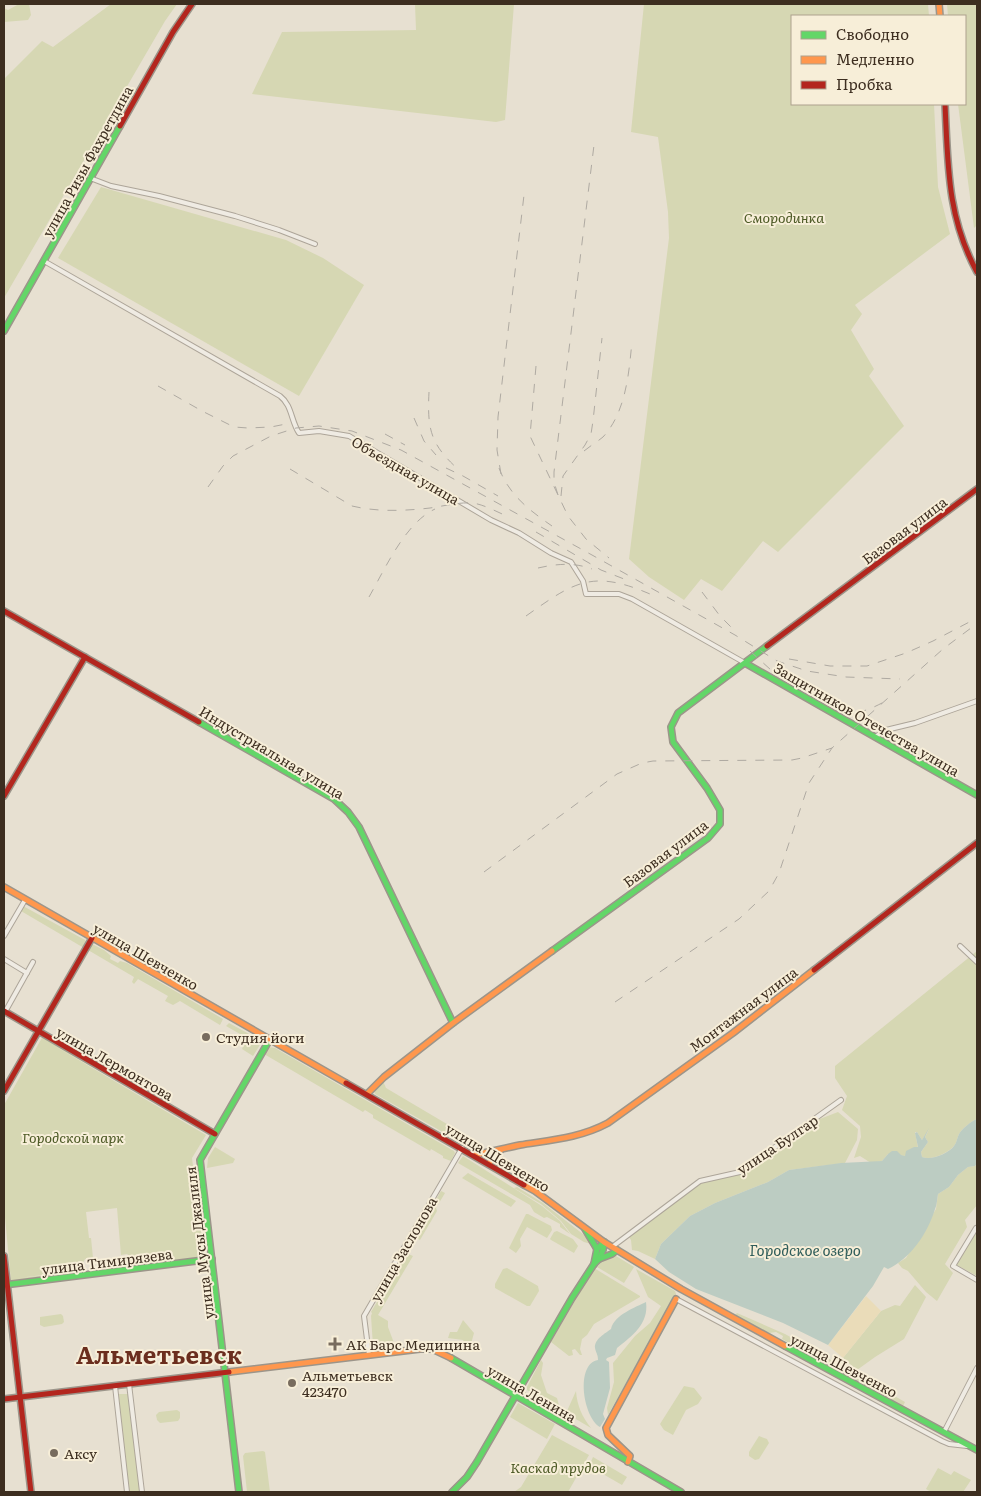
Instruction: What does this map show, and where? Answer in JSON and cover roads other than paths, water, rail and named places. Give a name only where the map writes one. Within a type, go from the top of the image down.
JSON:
[{"type":"street","name":"улица Ризы Фахретдина","points":[[4,331],[173,32],[192,4]]},
{"type":"street","points":[[945,105],[952,198],[956,220],[966,252],[977,272]]},
{"type":"street","points":[[90,178],[111,186],[160,196],[235,216],[315,244]]},
{"type":"street","name":"Объездная улица","points":[[44,261],[280,396],[287,401],[299,433],[319,431],[349,436],[491,520],[519,533],[551,553],[571,562],[583,582],[586,594],[619,594],[632,599],[745,663]]},
{"type":"street","name":"Базовая улица","points":[[367,1094],[385,1076],[453,1023],[716,830],[720,824],[720,810],[707,788],[673,742],[670,730],[678,713],[977,488]]},
{"type":"street","name":"Индустриальная улица","points":[[4,611],[334,799],[359,826],[453,1023]]},
{"type":"street","points":[[4,796],[85,657]]},
{"type":"street","name":"Защитников Отечества улица","points":[[745,663],[977,795]]},
{"type":"street","points":[[875,737],[886,730],[915,723],[977,701]]},
{"type":"street","name":"Монтажная улица","points":[[474,1155],[574,1138],[596,1131],[733,1033],[977,843]]},
{"type":"street","name":"улица Шевченко","points":[[4,887],[541,1194],[604,1242],[730,1317],[977,1450]]},
{"type":"street","points":[[4,936],[25,900]]},
{"type":"street","points":[[4,1090],[92,938]]},
{"type":"street","points":[[960,946],[977,962]]},
{"type":"street","points":[[4,960],[27,973]]},
{"type":"street","points":[[4,1011],[33,962]]},
{"type":"street","name":"улица Лермонтова","points":[[4,1011],[215,1134]]},
{"type":"street","name":"улица Мусы Джалиля","points":[[239,1492],[228,1414],[225,1372],[200,1160],[270,1039]]},
{"type":"street","name":"улица Булгар","points":[[615,1249],[700,1181],[740,1172],[841,1100]]},
{"type":"street","name":"улица Заслонова","points":[[369,1355],[364,1316],[462,1148]]},
{"type":"street","points":[[489,1164],[496,1153],[502,1149]]},
{"type":"street","points":[[584,1226],[597,1249]]},
{"type":"street","points":[[976,1228],[953,1266],[977,1280]]},
{"type":"street","points":[[599,1259],[604,1242]]},
{"type":"street","points":[[594,1264],[597,1249],[604,1242]]},
{"type":"street","points":[[452,1492],[467,1477],[478,1462],[572,1298],[594,1264],[599,1259],[612,1254],[615,1249]]},
{"type":"street","points":[[4,1256],[5,1285],[31,1492]]},
{"type":"street","name":"улица Тимирязева","points":[[5,1285],[212,1260]]},
{"type":"street","points":[[628,1462],[630,1456],[608,1435],[606,1428],[676,1299],[942,1441],[949,1444],[969,1446]]},
{"type":"street","name":"улица Ленина","points":[[4,1399],[432,1349],[681,1492]]},
{"type":"street","points":[[944,1432],[977,1368]]},
{"type":"street","points":[[129,1384],[142,1492]]},
{"type":"street","points":[[115,1386],[127,1492]]},
{"type":"water","name":"Городское озеро","points":[[977,1119],[977,1163],[975,1166],[968,1167],[958,1175],[949,1187],[938,1194],[932,1218],[923,1236],[904,1259],[888,1269],[884,1267],[873,1286],[828,1345],[783,1323],[696,1289],[669,1272],[655,1259],[661,1244],[690,1216],[715,1203],[768,1182],[789,1170],[841,1163],[882,1161],[892,1151],[897,1151],[905,1156],[906,1151],[918,1147],[915,1133],[917,1132],[922,1140],[929,1128],[925,1137],[928,1142],[921,1152],[922,1157],[935,1157],[952,1149],[962,1130],[969,1123]]},
{"type":"water","points":[[646,1302],[645,1317],[638,1329],[617,1348],[615,1355],[606,1360],[609,1362],[610,1388],[603,1414],[605,1419],[600,1427],[589,1413],[584,1391],[586,1371],[591,1364],[598,1360],[595,1348],[596,1342],[611,1329],[616,1320],[621,1316]]},
{"type":"railway","points":[[558,495],[554,482],[554,472],[594,145]]},
{"type":"railway","points":[[501,474],[497,450],[498,417],[524,195]]},
{"type":"railway","points":[[561,496],[563,476],[591,434],[602,338]]},
{"type":"railway","points":[[584,451],[603,437],[617,416],[625,392],[632,341]]},
{"type":"railway","points":[[536,366],[530,436],[568,516],[586,539],[609,558]]},
{"type":"railway","points":[[158,386],[234,427],[271,427],[291,423]]},
{"type":"railway","points":[[429,392],[429,417],[433,436],[443,453],[460,471]]},
{"type":"railway","points":[[414,418],[424,441],[436,455]]},
{"type":"railway","points":[[208,487],[223,466],[233,456],[271,436],[296,428],[319,426],[352,431],[401,450],[735,635],[777,661],[807,671],[846,677],[900,679]]},
{"type":"railway","points":[[385,434],[405,445]]},
{"type":"railway","points":[[446,468],[498,496]]},
{"type":"railway","points":[[499,468],[503,478],[514,494],[535,514],[552,526]]},
{"type":"railway","points":[[290,469],[352,506],[381,510],[400,510],[473,503],[509,517]]},
{"type":"railway","points":[[369,597],[405,536],[414,525],[435,509]]},
{"type":"railway","points":[[536,532],[601,570],[624,579]]},
{"type":"railway","points":[[538,568],[565,564],[592,569]]},
{"type":"railway","points":[[526,616],[557,595],[584,583],[598,581],[613,582],[650,594]]},
{"type":"railway","points":[[702,592],[720,616],[733,629]]},
{"type":"railway","points":[[789,659],[830,666],[867,666],[906,653],[977,618]]},
{"type":"railway","points":[[484,872],[617,774],[642,763],[653,761],[792,760],[832,748],[943,649],[975,625]]},
{"type":"railway","points":[[750,651],[771,670],[843,712],[861,712],[886,701]]},
{"type":"railway","points":[[615,1002],[739,919],[769,891],[779,873],[809,783],[832,748]]},
{"type":"place","name":"Студия йоги","points":[[206,1037]]},
{"type":"place","name":"АК Барс Медицина","points":[[335,1344]]},
{"type":"place","name":"Альметьевск 423470","points":[[292,1383]]},
{"type":"place","name":"Аксу","points":[[54,1453]]},
{"type":"district","name":"Альметьевск","points":[[159,1353]]},
{"type":"park label","name":"Смородинка","points":[[784,217]]},
{"type":"park label","name":"Городской парк","points":[[73,1137]]},
{"type":"park label","name":"Каскад прудов","points":[[558,1467]]}]
